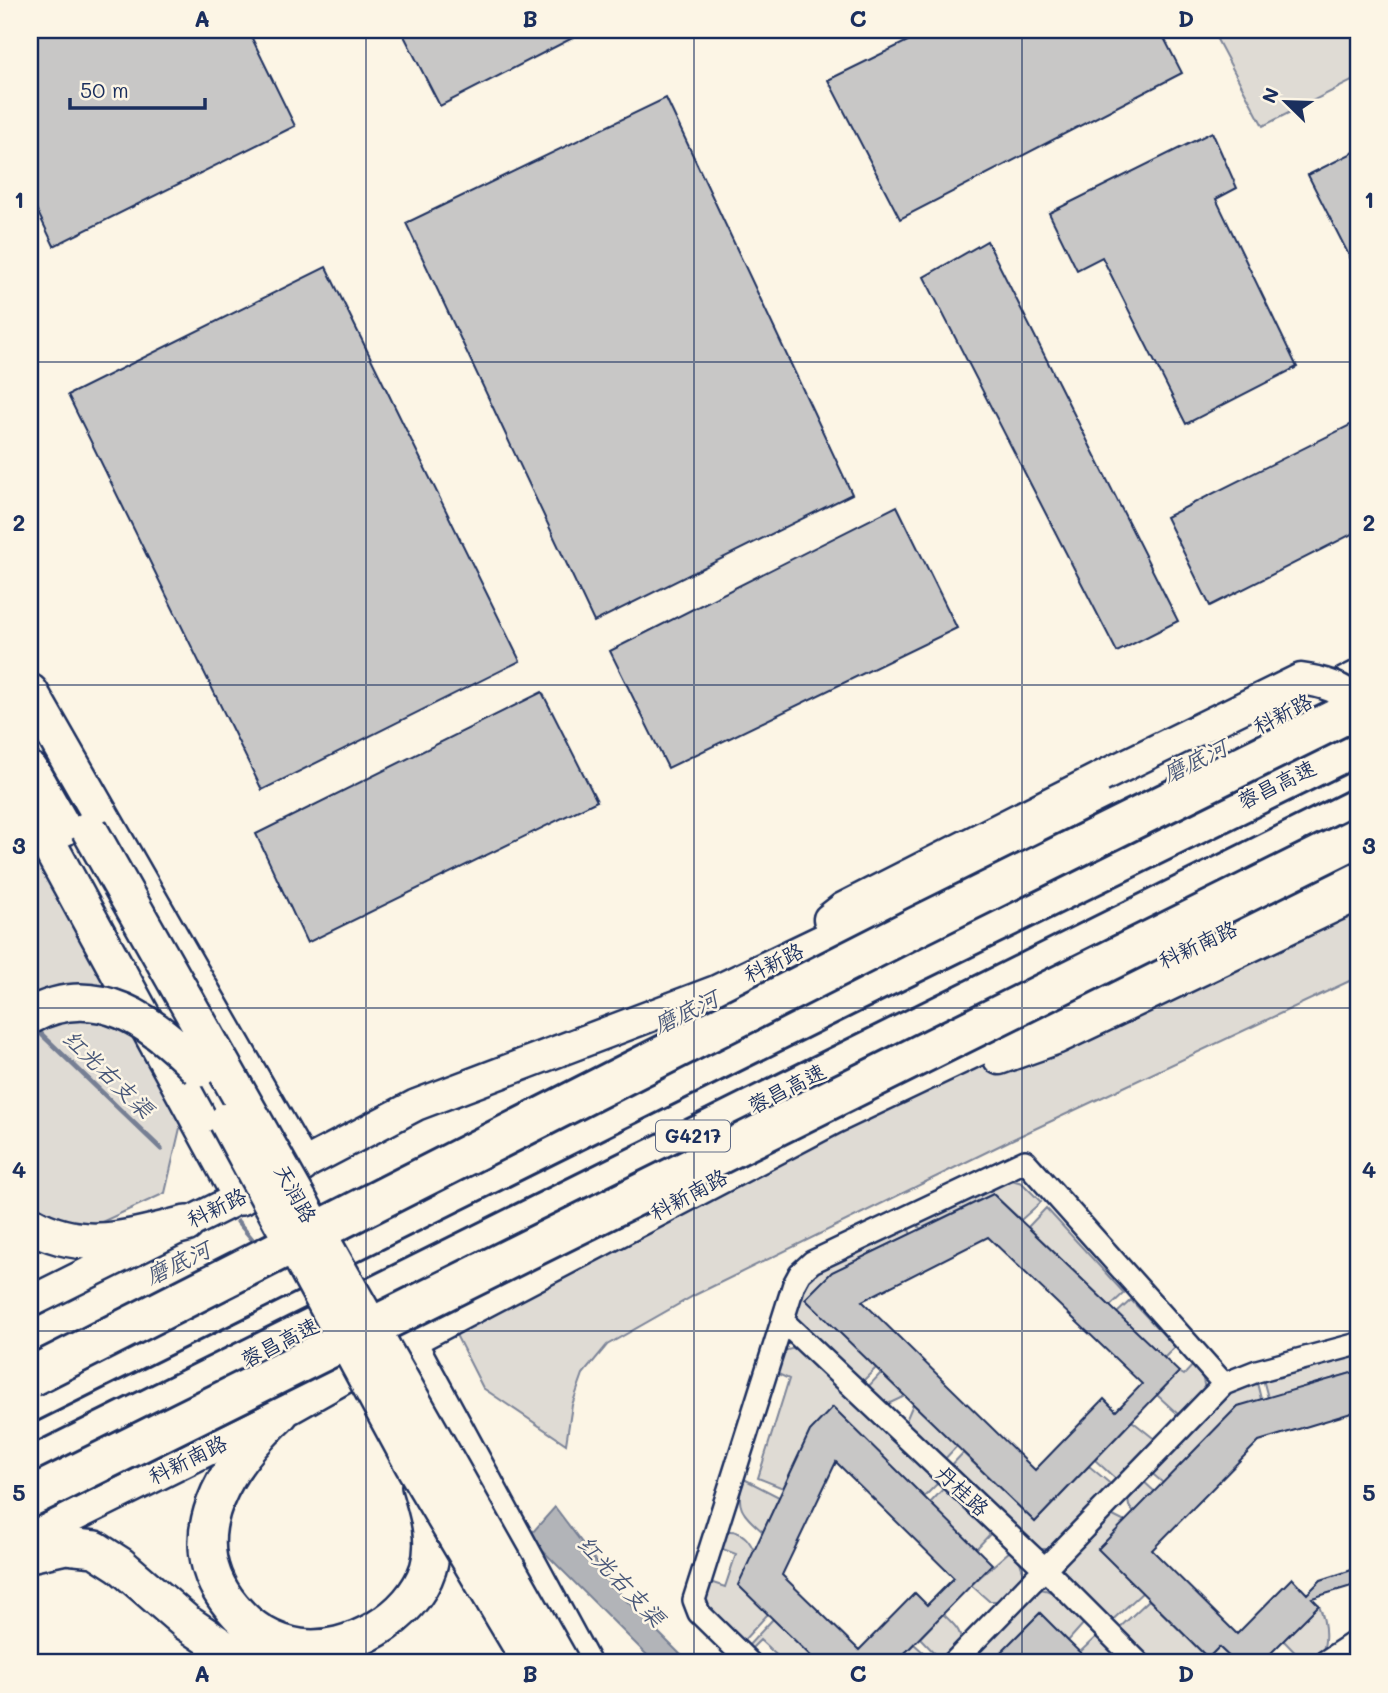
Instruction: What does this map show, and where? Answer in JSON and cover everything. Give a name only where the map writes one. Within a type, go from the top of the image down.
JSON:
[{"type":"highway","points":[[30,1377],[906,932],[1358,708]]},
{"type":"highway","name":"蓉昌高速","points":[[30,1402],[837,1000],[1358,745]]},
{"type":"highway","name":"蓉昌高速","points":[[30,1468],[1358,808]]},
{"type":"highway","points":[[30,1497],[1358,837]]},
{"type":"highway","points":[[475,1245],[833,1119]]},
{"type":"main road","name":"科新路","points":[[30,1302],[241,1197],[416,1105],[716,991],[1108,803],[1358,676]]},
{"type":"main road","points":[[782,960],[843,908],[1301,679],[1324,682],[1347,693],[1358,702]]},
{"type":"main road","points":[[30,692],[301,1165]]},
{"type":"main road","name":"天润路","points":[[30,724],[80,835],[199,1069],[412,1463],[531,1663]]},
{"type":"main road","name":"天润路","points":[[30,770],[80,835],[561,1663]]},
{"type":"main road","points":[[30,810],[241,1197]]},
{"type":"main road","name":"科新南路","points":[[30,1538],[280,1414],[408,1342],[833,1119],[1358,869]]},
{"type":"main road","points":[[833,1119],[1058,1038],[1358,895]]},
{"type":"main road","points":[[30,1016],[45,1008],[71,1003],[95,1001],[109,1005],[169,1039],[199,1069]]},
{"type":"main road","points":[[30,1224],[71,1239],[106,1243],[186,1224]]},
{"type":"main road","points":[[408,1342],[582,1663]]},
{"type":"main road","points":[[280,1414],[250,1443],[218,1491],[207,1531],[210,1565],[221,1594],[239,1615],[265,1636],[300,1647],[337,1644],[370,1633],[406,1606],[428,1570],[432,1525],[412,1463]]},
{"type":"main road","points":[[30,1553],[66,1546],[95,1549],[120,1565],[187,1623],[246,1663]]},
{"type":"street","points":[[750,1663],[699,1613],[694,1600],[794,1284],[800,1273],[812,1262],[1025,1161],[1224,1384]]},
{"type":"street","name":"丹桂路","points":[[783,1321],[1045,1569],[1139,1663]]},
{"type":"street","points":[[953,1663],[1224,1384],[1257,1371],[1358,1344]]},
{"type":"street","points":[[1323,1663],[1358,1640]]},
{"type":"shaded area","points":[[1212,30],[1358,30],[1358,78],[1263,126]]},
{"type":"shaded area","points":[[30,843],[183,1115],[165,1193],[30,1255]]},
{"type":"shaded area","points":[[1358,879],[1358,977],[1009,1141],[695,1295],[607,1345],[583,1374],[572,1405],[566,1444],[483,1388],[452,1327],[1155,976]]},
{"type":"shaded area","points":[[1008,1179],[1022,1183],[1041,1202],[1021,1220],[993,1194],[920,1229],[916,1222]]},
{"type":"shaded area","points":[[1046,1208],[1124,1293],[1110,1306],[1028,1227]]},
{"type":"shaded area","points":[[907,1226],[911,1234],[832,1272],[806,1299],[876,1368],[860,1384],[798,1322],[800,1295],[815,1272]]},
{"type":"shaded area","points":[[1131,1300],[1175,1347],[1164,1358],[1117,1313]]},
{"type":"shaded area","points":[[799,1347],[939,1482],[924,1497],[833,1408],[810,1431],[783,1488],[758,1478],[789,1379],[776,1373],[783,1351]]},
{"type":"shaded area","points":[[1358,1352],[1358,1371],[1268,1398],[1263,1379]]},
{"type":"shaded area","points":[[1193,1365],[1202,1375],[1205,1389],[1180,1416],[1157,1395],[1179,1372],[1184,1375]]},
{"type":"shaded area","points":[[881,1373],[905,1396],[888,1404],[866,1389]]},
{"type":"shaded area","points":[[1256,1379],[1261,1399],[1163,1483],[1148,1470],[1220,1394]]},
{"type":"shaded area","points":[[913,1404],[957,1446],[942,1462],[905,1423]]},
{"type":"shaded area","points":[[1132,1421],[1157,1441],[1118,1481],[1095,1460]]},
{"type":"shaded area","points":[[963,1453],[1035,1522],[1089,1466],[1113,1486],[1051,1549],[1034,1549],[948,1469]]},
{"type":"shaded area","points":[[1140,1478],[1155,1492],[1134,1513],[1129,1506],[1127,1494]]},
{"type":"shaded area","points":[[744,1479],[779,1497],[763,1532],[742,1509],[740,1496]]},
{"type":"shaded area","points":[[945,1487],[993,1531],[976,1549],[930,1503]]},
{"type":"shaded area","points":[[555,1507],[622,1596],[689,1663],[655,1663],[539,1547],[531,1534]]},
{"type":"shaded area","points":[[1109,1514],[1125,1522],[1142,1593],[1108,1624],[1064,1578],[1062,1560]]},
{"type":"shaded area","points":[[729,1531],[740,1533],[754,1551],[762,1577],[768,1614],[743,1641],[709,1610],[706,1596],[710,1582],[725,1587],[736,1554],[720,1548],[724,1534]]},
{"type":"shaded area","points":[[1010,1551],[1020,1562],[1024,1574],[1001,1601],[989,1601],[971,1585]]},
{"type":"shaded area","points":[[1033,1589],[1049,1591],[1056,1595],[1085,1622],[1068,1641],[1040,1613],[990,1663],[959,1663]]},
{"type":"shaded area","points":[[1149,1600],[1208,1658],[1219,1647],[1236,1663],[1149,1663],[1116,1631]]},
{"type":"shaded area","points":[[1319,1605],[1324,1621],[1324,1648],[1314,1661],[1305,1663],[1283,1640]]},
{"type":"shaded area","points":[[943,1614],[956,1628],[960,1638],[956,1649],[944,1663],[920,1638]]},
{"type":"shaded area","points":[[773,1619],[818,1663],[785,1663],[760,1640],[751,1649],[748,1646]]},
{"type":"shaded area","points":[[1098,1635],[1127,1663],[1091,1663],[1080,1652]]},
{"type":"shaded area","points":[[914,1644],[935,1663],[895,1663]]},
{"type":"building","points":[[30,30],[248,30],[295,126],[54,246],[30,196]]},
{"type":"building","points":[[401,30],[588,30],[440,106]]},
{"type":"building","points":[[930,30],[1160,30],[1182,73],[900,219],[828,80]]},
{"type":"building","points":[[666,98],[852,494],[594,622],[406,223]]},
{"type":"building","points":[[1212,132],[1237,188],[1216,199],[1297,367],[1186,424],[1102,257],[1077,270],[1049,213]]},
{"type":"building","points":[[1358,150],[1358,273],[1308,175]]},
{"type":"building","points":[[987,241],[1178,621],[1117,652],[924,277]]},
{"type":"building","points":[[326,267],[520,661],[262,790],[68,395]]},
{"type":"building","points":[[1358,421],[1358,531],[1210,606],[1166,517]]},
{"type":"building","points":[[897,506],[957,628],[668,768],[610,651]]},
{"type":"building","points":[[542,692],[597,801],[307,943],[256,834]]},
{"type":"building","points":[[993,1194],[1179,1372],[1035,1522],[805,1299],[832,1272]],"holes":[[[988,1237],[1142,1384],[1116,1411],[1104,1399],[1035,1470],[862,1301]]]},
{"type":"building","points":[[1358,1371],[1358,1411],[1259,1441],[1152,1550],[1237,1634],[1292,1578],[1307,1594],[1321,1580],[1358,1568],[1358,1584],[1312,1598],[1319,1605],[1261,1663],[1236,1663],[1219,1647],[1208,1658],[1098,1549],[1238,1406]]},
{"type":"building","points":[[833,1407],[992,1564],[895,1663],[818,1663],[738,1585],[810,1431]],"holes":[[[836,1462],[954,1578],[927,1605],[915,1593],[859,1650],[782,1575]]]},
{"type":"building","points":[[1040,1613],[1068,1641],[1091,1663],[990,1663]]},
{"type":"waterway","name":"红光右支渠","points":[[35,1028],[161,1149]]},
{"type":"waterway","name":"红光右支渠","points":[[238,1222],[257,1245]]},
{"type":"waterway","name":"磨底河","points":[[30,1355],[55,1343]]}]
